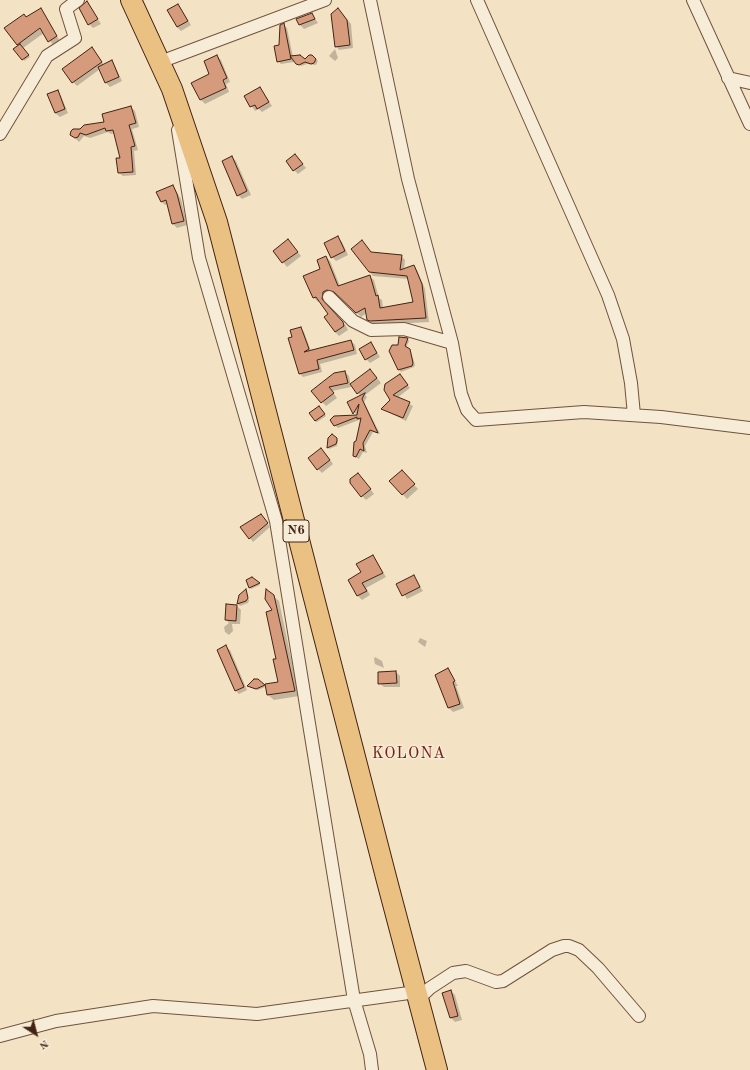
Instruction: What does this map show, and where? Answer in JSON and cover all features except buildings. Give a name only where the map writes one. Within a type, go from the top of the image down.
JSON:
[{"type":"highway","name":"N6","points":[[131,0],[172,89],[217,222],[417,996],[438,1070]]},
{"type":"street","points":[[0,134],[47,56],[75,38],[66,9],[78,0]]},
{"type":"street","points":[[160,62],[325,0]]},
{"type":"street","points":[[370,0],[408,179],[452,342],[461,394],[467,410],[476,420],[584,412],[634,415],[750,428]]},
{"type":"street","points":[[477,0],[608,295],[623,339],[631,383],[634,415]]},
{"type":"street","points":[[692,0],[750,124]]},
{"type":"street","points":[[728,78],[750,83]]},
{"type":"street","points":[[172,89],[199,258],[276,521],[354,1000],[370,1054],[372,1070]]},
{"type":"street","points":[[329,297],[352,321],[372,330],[404,329],[452,342]]},
{"type":"street","points":[[0,1036],[56,1021],[153,1006],[257,1014],[354,1000],[417,996],[453,973],[466,971],[496,982],[503,981],[552,950],[564,946],[569,946],[580,950],[598,968],[639,1016]]},
{"type":"district","name":"KOLONA","points":[[409,754]]}]
